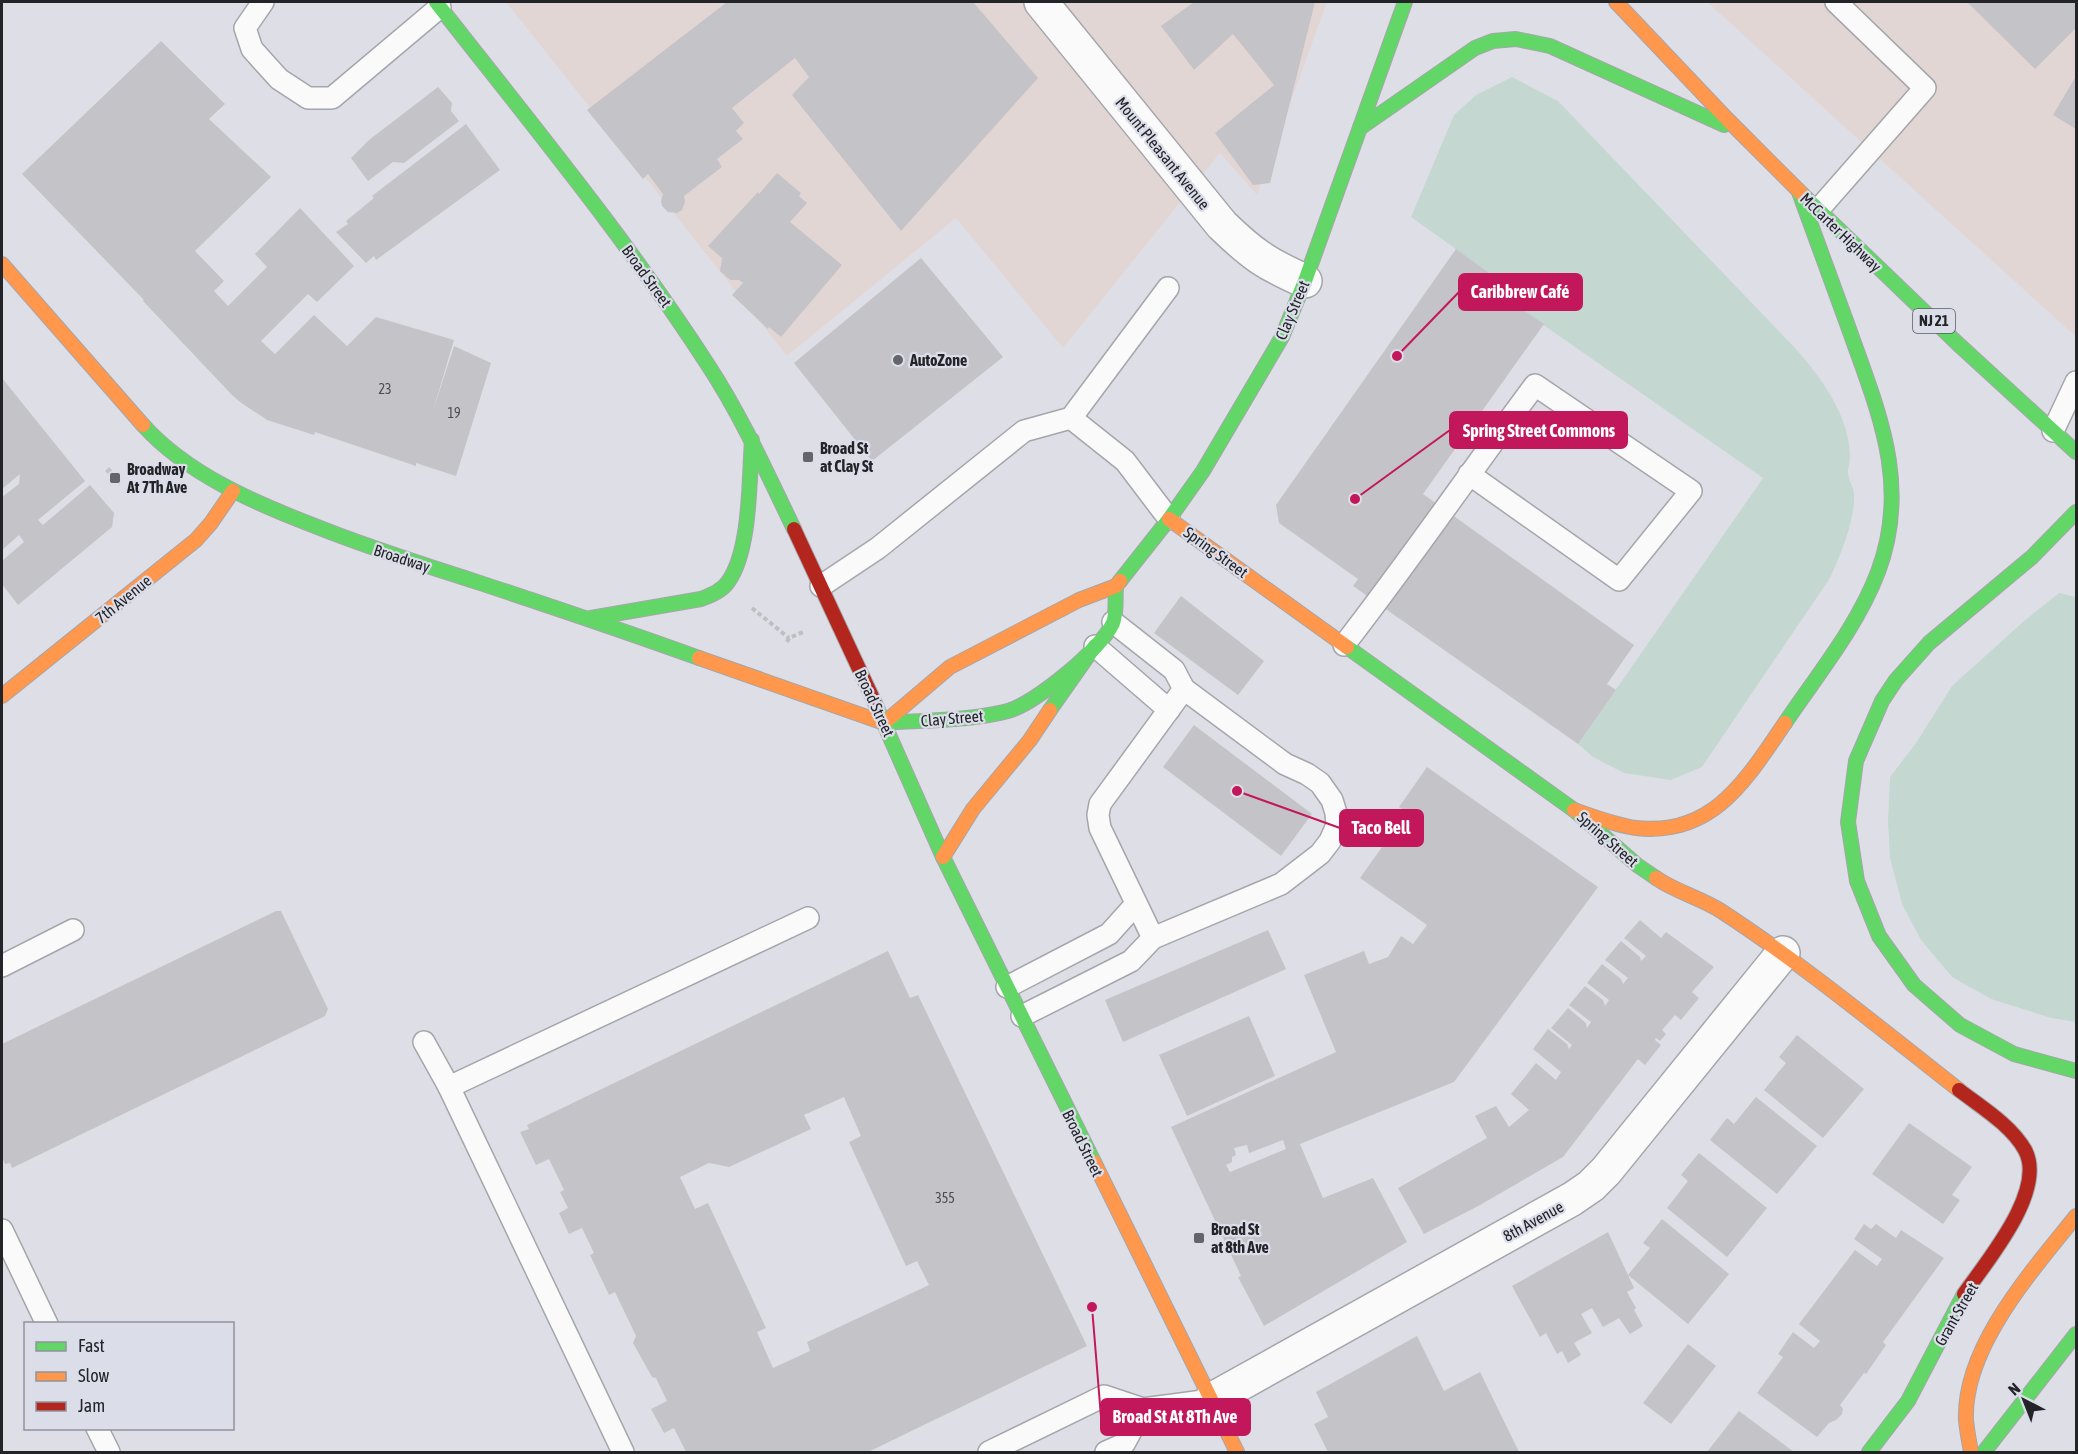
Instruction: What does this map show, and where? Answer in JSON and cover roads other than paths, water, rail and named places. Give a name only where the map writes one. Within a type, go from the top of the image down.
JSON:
[{"type":"main road","name":"Clay Street","points":[[884,723],[950,667],[1078,600],[1116,586],[1169,519],[1203,471],[1282,337],[1305,281],[1405,2]]},
{"type":"main road","name":"McCarter Highway","points":[[1616,2],[1799,192],[2076,452]]},
{"type":"main road","name":"Broad Street","points":[[438,4],[657,288],[709,366],[752,440],[884,723],[943,857],[1237,1452]]},
{"type":"main road","points":[[1360,128],[1475,48],[1493,41],[1515,39],[1532,41],[1559,50],[1740,133]]},
{"type":"main road","points":[[1574,810],[1636,828],[1656,830],[1697,820],[1715,811],[1748,777],[1855,619],[1880,569],[1887,544],[1891,515],[1893,484],[1890,453],[1882,421],[1799,192]]},
{"type":"main road","name":"Broadway","points":[[2,264],[153,436],[196,469],[233,491],[267,508],[366,546],[587,618],[884,723]]},
{"type":"main road","points":[[587,618],[701,599],[727,584],[740,560],[752,440]]},
{"type":"main road","name":"7th Avenue","points":[[2,696],[196,540],[212,522],[233,491]]},
{"type":"main road","points":[[2076,512],[2024,564],[1925,646],[1894,682],[1881,701],[1861,748],[1854,773],[1849,821],[1853,868],[1866,909],[1886,946],[1911,982],[1926,998],[1962,1028],[2005,1052],[2030,1062],[2076,1071]]},
{"type":"main road","name":"Spring Street","points":[[1169,519],[1574,810],[1636,865],[1670,888],[1718,909],[1783,953],[2000,1122],[2019,1141],[2027,1154],[2029,1170]]},
{"type":"main road","points":[[1113,622],[1116,586]]},
{"type":"main road","name":"Clay Street","points":[[884,723],[990,715],[1011,710],[1049,687],[1095,646],[1113,622]]},
{"type":"main road","points":[[943,857],[974,809],[1030,740],[1095,646]]},
{"type":"main road","name":"Grant Street","points":[[1869,1452],[1908,1400],[1960,1301],[2007,1234],[2020,1209],[2029,1170]]},
{"type":"main road","points":[[1971,1452],[1967,1428],[1967,1403],[1971,1380],[1990,1333],[2002,1313],[2076,1216]]},
{"type":"main road","points":[[1984,1452],[2076,1335]]},
{"type":"street","name":"Mount Pleasant Avenue","points":[[1041,2],[1222,225],[1255,256],[1274,268],[1305,281]]},
{"type":"street","name":"8th Avenue","points":[[1211,1400],[1572,1199],[1591,1186],[1606,1171],[1783,953]]},
{"type":"lane","points":[[263,2],[245,28],[252,49],[279,79],[308,98],[332,98],[438,4]]},
{"type":"lane","points":[[1818,210],[1925,88],[1836,2]]},
{"type":"lane","points":[[821,586],[878,548],[1024,431],[1071,418],[1168,288]]},
{"type":"lane","points":[[2053,431],[2076,382]]},
{"type":"lane","points":[[1344,645],[1469,474],[1535,385],[1691,491],[1619,580],[1469,474]]},
{"type":"lane","points":[[1071,418],[1125,461],[1169,519]]},
{"type":"lane","points":[[1022,1016],[1131,961],[1153,938],[1281,884],[1320,854],[1330,841],[1337,825],[1332,800],[1320,783],[1285,764],[1184,689],[1174,670],[1113,622]]},
{"type":"lane","points":[[1095,646],[1169,710]]},
{"type":"lane","points":[[1153,938],[1100,828],[1098,815],[1100,804],[1184,689]]},
{"type":"lane","points":[[1007,987],[1109,934],[1136,904]]},
{"type":"lane","points":[[449,1087],[808,918]]},
{"type":"lane","points":[[2,966],[73,930]]},
{"type":"lane","points":[[424,1042],[449,1087],[623,1452]]},
{"type":"lane","points":[[2,1230],[47,1322]]},
{"type":"lane","points":[[989,1452],[1104,1396],[1143,1409],[1211,1400]]},
{"type":"lane","points":[[1106,1452],[1124,1444],[1143,1409]]},
{"type":"lane","points":[[99,1430],[109,1452]]},
{"type":"place","name":"Caribbrew Café","points":[[1397,356]]},
{"type":"place","name":"AutoZone","points":[[898,360]]},
{"type":"place","name":"Broad St at Clay St","points":[[808,457]]},
{"type":"place","name":"Broadway At 7Th Ave","points":[[115,478]]},
{"type":"place","name":"Spring Street Commons","points":[[1355,499]]},
{"type":"place","name":"Taco Bell","points":[[1237,791]]},
{"type":"place","name":"Broad St at 8th Ave","points":[[1199,1238]]},
{"type":"place","name":"Broad St At 8Th Ave","points":[[1092,1307]]}]
